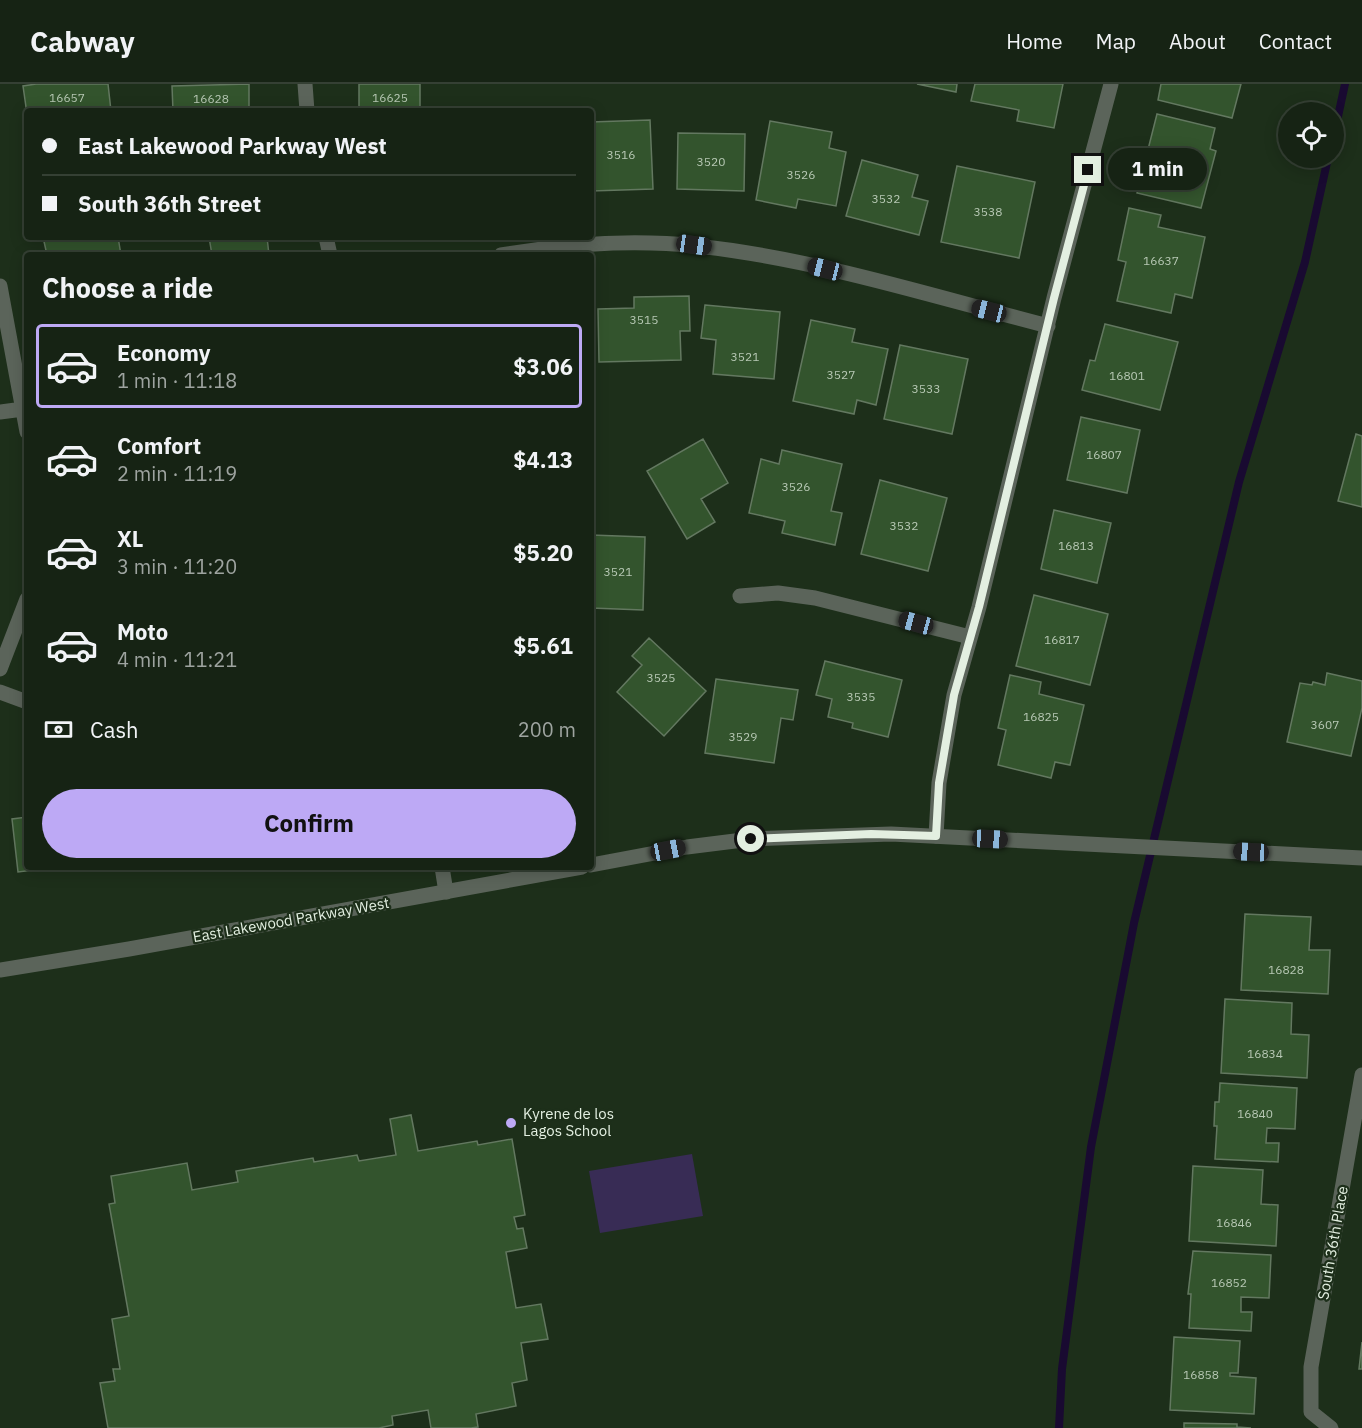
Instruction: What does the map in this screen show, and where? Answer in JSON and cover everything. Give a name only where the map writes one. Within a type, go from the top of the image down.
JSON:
[{"type":"street","points":[[304,84],[306,108]]},
{"type":"street","points":[[936,836],[941,772],[954,695],[1111,84]]},
{"type":"street","points":[[518,252],[585,244],[694,245],[765,255],[1048,326]]},
{"type":"street","points":[[0,286],[24,415]]},
{"type":"street","points":[[0,412],[23,409]]},
{"type":"street","points":[[740,596],[778,593],[815,598],[970,637]]},
{"type":"street","points":[[0,669],[24,607]]},
{"type":"street","points":[[0,692],[24,701]]},
{"type":"street","points":[[594,864],[687,847],[751,839],[880,834],[1362,858]]},
{"type":"street","points":[[442,870],[446,892]]},
{"type":"street","name":"East Lakewood Parkway West","points":[[0,970],[566,870]]},
{"type":"street","name":"South 36th Place","points":[[1331,1428],[1311,1412],[1311,1367],[1362,1076]]},
{"type":"shaded area","points":[[692,1154],[703,1216],[600,1233],[589,1171]]},
{"type":"building","points":[[108,84],[111,108],[26,108],[23,86]]},
{"type":"building","points":[[249,84],[249,108],[173,108],[172,86]]},
{"type":"building","points":[[359,84],[420,84],[420,108],[359,108]]},
{"type":"building","points":[[917,84],[957,84],[956,92]]},
{"type":"building","points":[[975,84],[1063,84],[1054,128],[1017,121],[1019,110],[971,101]]},
{"type":"building","points":[[1161,84],[1241,84],[1232,118],[1158,100]]},
{"type":"building","points":[[1157,114],[1215,128],[1210,149],[1216,151],[1201,208],[1137,193]]},
{"type":"building","points":[[650,120],[653,189],[594,191],[594,122]]},
{"type":"building","points":[[770,121],[832,132],[829,148],[846,152],[836,206],[798,199],[796,208],[756,200]]},
{"type":"building","points":[[678,133],[745,134],[744,191],[677,189]]},
{"type":"building","points":[[862,160],[918,175],[912,197],[928,201],[919,235],[846,216]]},
{"type":"building","points":[[957,166],[1035,182],[1019,258],[941,242]]},
{"type":"building","points":[[1129,208],[1161,215],[1158,227],[1205,237],[1192,298],[1175,294],[1171,313],[1117,301],[1126,262],[1118,260]]},
{"type":"building","points":[[44,240],[118,240],[120,252],[46,252]]},
{"type":"building","points":[[210,240],[267,240],[269,252],[233,252],[212,252]]},
{"type":"building","points":[[689,296],[690,331],[680,331],[681,360],[599,362],[598,309],[634,308],[634,297]]},
{"type":"building","points":[[705,305],[780,312],[774,379],[713,374],[716,340],[701,338]]},
{"type":"building","points":[[811,320],[855,329],[852,342],[888,349],[876,405],[857,400],[854,414],[793,401]]},
{"type":"building","points":[[1105,324],[1178,342],[1160,410],[1082,390],[1090,360],[1095,361]]},
{"type":"building","points":[[900,345],[968,359],[952,434],[884,419]]},
{"type":"building","points":[[1081,417],[1140,430],[1127,493],[1067,480]]},
{"type":"building","points":[[1356,434],[1362,436],[1362,507],[1338,501]]},
{"type":"building","points":[[703,439],[728,483],[701,499],[715,522],[687,539],[647,471]]},
{"type":"building","points":[[782,450],[842,464],[831,511],[842,513],[835,545],[782,533],[785,521],[749,513],[761,459],[779,464]]},
{"type":"building","points":[[880,480],[947,498],[928,571],[861,554]]},
{"type":"building","points":[[1054,510],[1111,523],[1097,583],[1041,569]]},
{"type":"building","points":[[594,535],[645,537],[643,610],[594,608]]},
{"type":"building","points":[[1034,595],[1108,614],[1090,685],[1016,666]]},
{"type":"building","points":[[649,638],[706,691],[664,736],[617,692],[642,665],[632,656]]},
{"type":"building","points":[[825,661],[902,680],[888,737],[852,728],[853,723],[828,717],[832,699],[816,695]]},
{"type":"building","points":[[1327,673],[1362,681],[1362,708],[1351,756],[1287,742],[1300,683],[1312,685],[1313,682],[1325,685]]},
{"type":"building","points":[[1010,675],[1041,682],[1039,694],[1084,705],[1070,765],[1055,762],[1051,778],[998,765],[1006,730],[998,728]]},
{"type":"building","points":[[716,679],[798,690],[793,720],[781,718],[774,763],[705,753]]},
{"type":"building","points":[[24,817],[24,870],[34,870],[18,872],[12,819]]},
{"type":"building","points":[[1245,914],[1311,917],[1309,950],[1330,950],[1328,994],[1241,990]]},
{"type":"building","points":[[1225,999],[1292,1003],[1291,1034],[1309,1035],[1307,1078],[1221,1073]]},
{"type":"building","points":[[1220,1083],[1297,1088],[1295,1129],[1267,1128],[1266,1143],[1279,1143],[1278,1162],[1215,1159],[1217,1126],[1214,1126],[1215,1102],[1219,1102]]},
{"type":"building","points":[[411,1115],[418,1151],[477,1141],[478,1145],[512,1139],[525,1215],[514,1217],[517,1229],[523,1228],[527,1248],[506,1252],[516,1308],[541,1304],[548,1339],[521,1343],[527,1380],[512,1383],[516,1406],[476,1414],[478,1427],[471,1428],[431,1428],[428,1410],[392,1416],[393,1425],[379,1428],[108,1428],[100,1383],[115,1381],[113,1369],[120,1369],[112,1319],[129,1316],[109,1204],[115,1203],[111,1176],[187,1163],[192,1190],[238,1182],[236,1171],[313,1158],[314,1162],[357,1155],[359,1161],[396,1155],[390,1119]]},
{"type":"building","points":[[1193,1166],[1263,1170],[1261,1204],[1278,1205],[1276,1246],[1189,1241]]},
{"type":"building","points":[[1193,1251],[1271,1255],[1269,1298],[1241,1297],[1241,1312],[1252,1312],[1251,1331],[1189,1328],[1191,1294],[1188,1294]]},
{"type":"building","points":[[1174,1337],[1240,1341],[1238,1373],[1230,1373],[1230,1376],[1256,1378],[1254,1414],[1170,1410]]},
{"type":"building","points":[[1362,1342],[1362,1369],[1359,1369]]},
{"type":"building","points":[[1184,1423],[1237,1424],[1237,1427],[1251,1428],[1184,1428]]},
{"type":"waterway","points":[[1341,102],[1345,84]]},
{"type":"waterway","points":[[1059,1428],[1062,1369],[1091,1147],[1134,923],[1239,482],[1305,262],[1326,168]]},
{"type":"place","name":"Kyrene de los Lagos School","points":[[511,1123]]},
{"type":"route","points":[[751,839],[871,834],[936,836],[939,783],[954,695],[979,607],[1054,298],[1088,170]]}]
